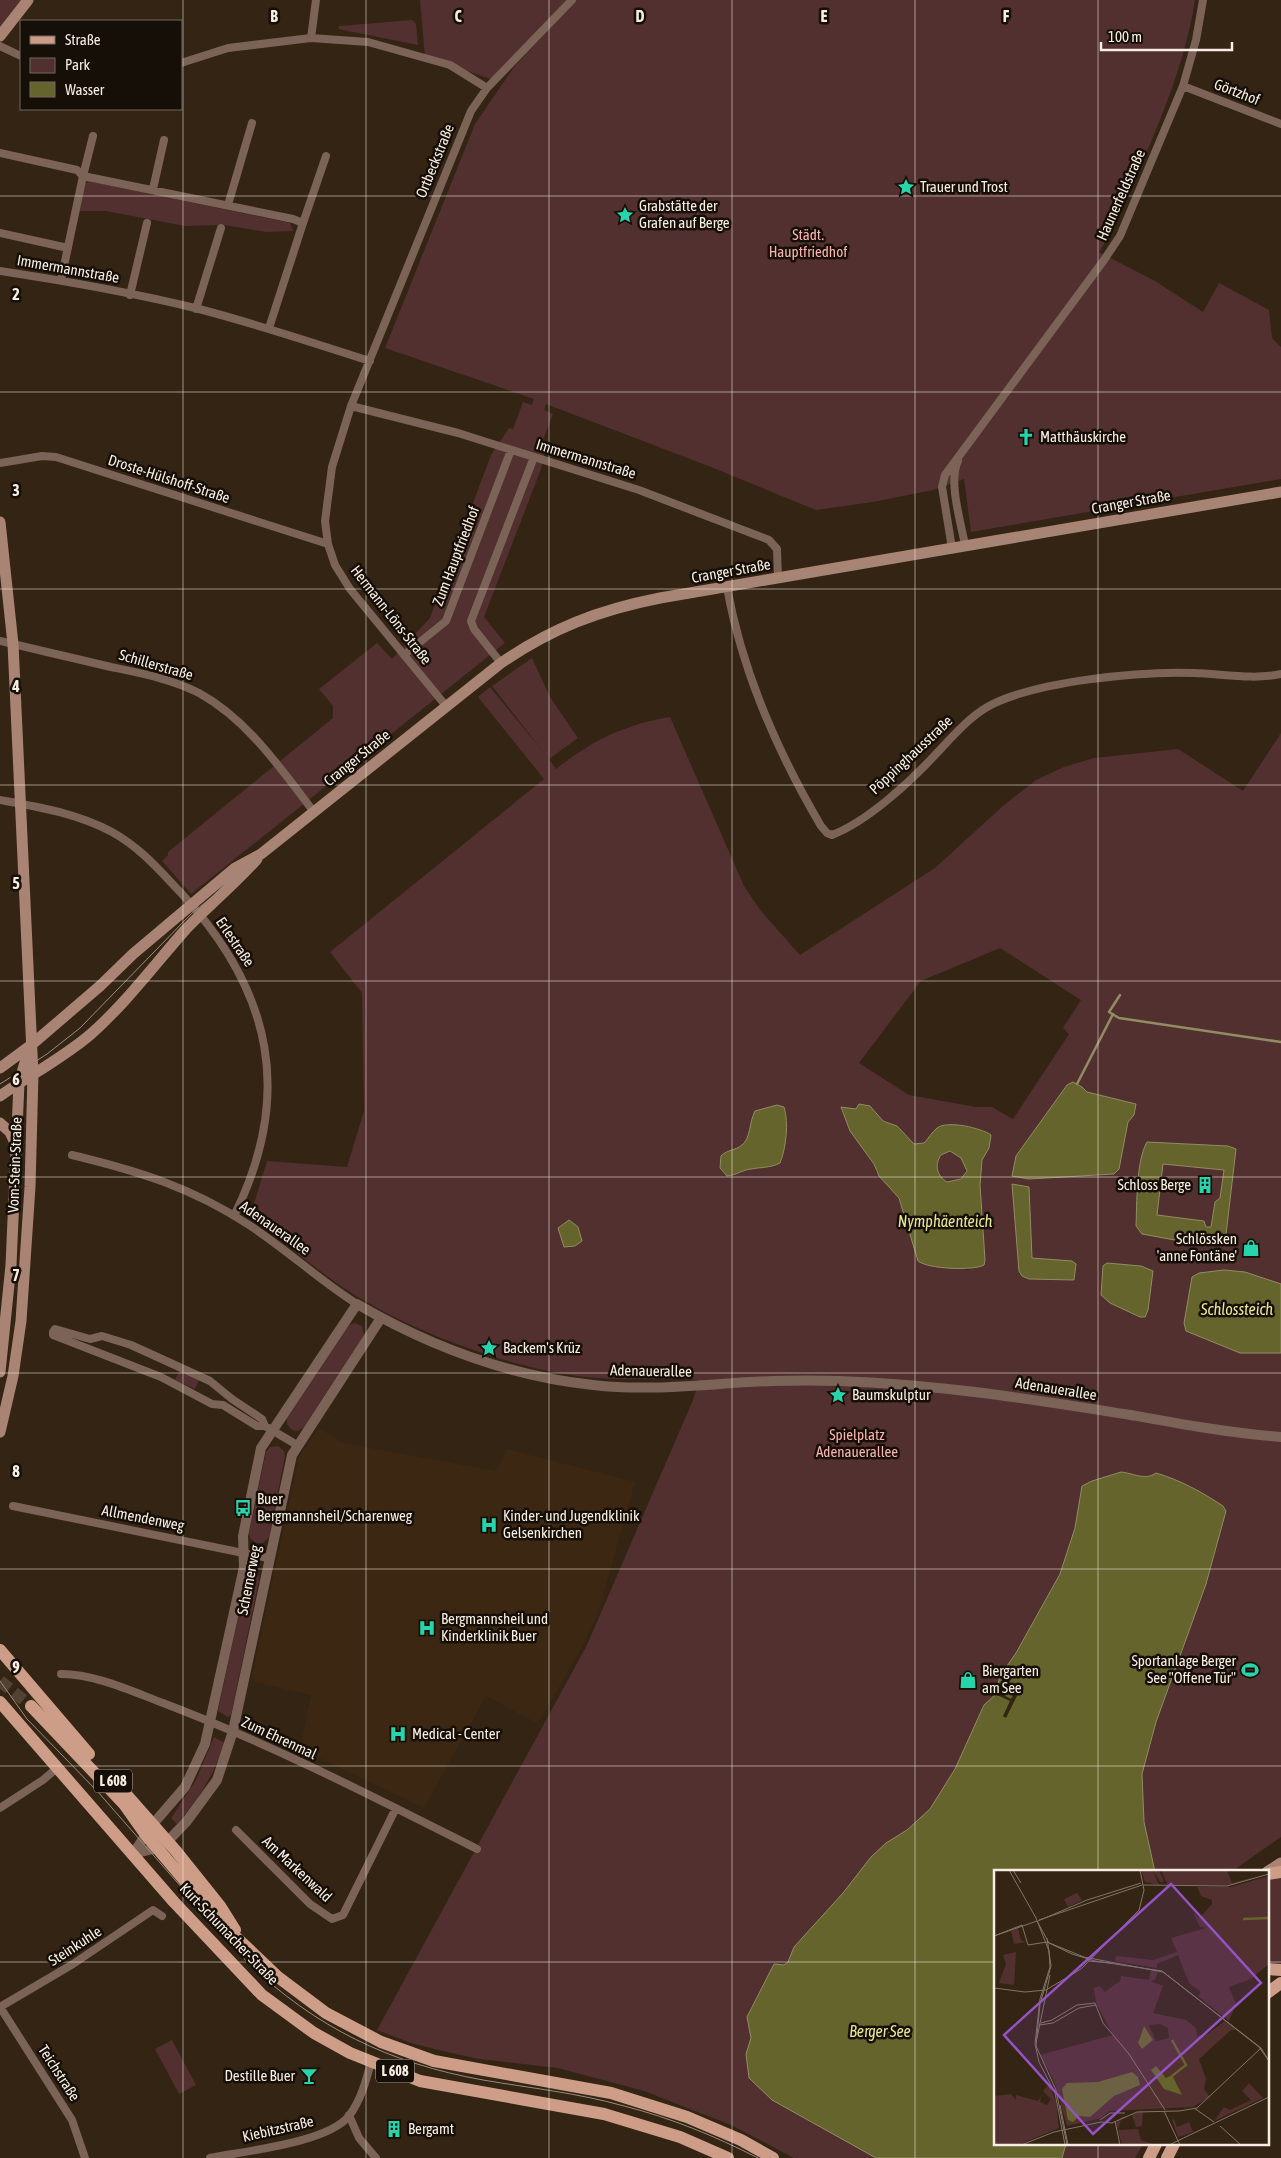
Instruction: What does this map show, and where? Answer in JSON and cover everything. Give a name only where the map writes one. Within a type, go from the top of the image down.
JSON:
[{"type":"main road","points":[[0,36],[28,0]]},
{"type":"main road","name":"Cranger Straße","points":[[0,1068],[30,1046],[235,868],[261,854],[501,664],[552,632],[601,612],[628,604],[1281,492]]},
{"type":"main road","name":"Vom-Stein-Straße","points":[[0,522],[13,644],[19,804],[28,950],[30,1046],[33,1074],[30,1186],[21,1321],[13,1376],[0,1432]]},
{"type":"main road","name":"Cranger Straße","points":[[0,1096],[59,1059],[92,1034],[137,987],[199,915],[241,878],[261,854]]},
{"type":"main road","name":"Vom-Stein-Straße","points":[[0,1372],[11,1265],[19,1083],[30,1046]]},
{"type":"main road","points":[[0,1124],[10,1132],[16,1147]]},
{"type":"main road","name":"Kurt-Schumacher-Straße","points":[[0,1650],[68,1732],[153,1824],[162,1845]]},
{"type":"main road","name":"Kurt-Schumacher-Straße","points":[[0,1702],[174,1902],[262,1995],[314,2033],[371,2062],[420,2081],[604,2114],[680,2137],[728,2158]]},
{"type":"main road","name":"Kurt-Schumacher-Straße","points":[[31,1706],[124,1804],[146,1835],[162,1845],[220,1906],[240,1939],[278,1977],[326,2013],[381,2042],[434,2061],[611,2093],[687,2117],[741,2140],[773,2158]]},
{"type":"main road","points":[[1268,1872],[1281,1863]]},
{"type":"main road","points":[[1268,1873],[1281,1872]]},
{"type":"main road","points":[[1268,1969],[1281,1970]]},
{"type":"main road","points":[[1268,1993],[1281,1983]]},
{"type":"main road","points":[[1149,2158],[1155,2146]]},
{"type":"main road","points":[[1167,2158],[1173,2146]]},
{"type":"street","points":[[311,38],[316,0]]},
{"type":"street","name":"Ortbeckstraße","points":[[370,361],[471,111],[487,88],[572,0]]},
{"type":"street","name":"Haunerfeldstraße","points":[[952,548],[942,487],[946,475],[1115,244],[1183,86],[1196,40],[1203,0]]},
{"type":"street","points":[[182,63],[228,48],[311,38],[380,44],[450,66],[487,88]]},
{"type":"street","points":[[0,46],[20,56]]},
{"type":"street","name":"Görtzhof","points":[[1183,86],[1281,124]]},
{"type":"street","points":[[228,205],[252,124]]},
{"type":"street","points":[[61,280],[93,136]]},
{"type":"street","points":[[153,189],[164,140]]},
{"type":"street","points":[[0,153],[77,170],[83,176],[228,205],[293,219],[302,223]]},
{"type":"street","points":[[269,328],[302,223],[326,156]]},
{"type":"street","name":"Immermannstraße","points":[[130,295],[147,223]]},
{"type":"street","points":[[196,309],[221,228]]},
{"type":"street","points":[[0,233],[68,248]]},
{"type":"street","name":"Immermannstraße","points":[[0,271],[61,280],[196,309],[269,328],[370,361]]},
{"type":"street","name":"Hermann-Löns-Straße","points":[[370,361],[351,406],[332,467],[325,521],[328,544],[334,565],[350,590],[446,706]]},
{"type":"street","name":"Immermannstraße","points":[[351,406],[458,433],[639,490],[769,540],[777,549],[778,578]]},
{"type":"street","name":"Zum Hauptfriedhof","points":[[404,655],[446,621],[511,450]]},
{"type":"street","name":"Haunerfeldstraße","points":[[963,450],[954,474],[965,545]]},
{"type":"street","name":"Droste-Hülshoff-Straße","points":[[0,463],[42,456],[56,457],[328,544]]},
{"type":"street","points":[[501,664],[474,629],[471,621],[534,457]]},
{"type":"street","name":"Pöppinghausstraße","points":[[727,587],[730,607],[757,697],[778,748],[821,826],[827,833],[832,835],[844,830],[893,794],[925,766],[966,723],[988,706],[1005,699],[1035,690],[1149,674],[1193,673],[1268,677],[1281,674]]},
{"type":"street","name":"Schillerstraße","points":[[0,641],[140,673],[180,684],[199,693],[232,717],[260,742],[314,812]]},
{"type":"street","name":"Erlestraße","points":[[0,800],[72,815],[113,832],[149,858],[199,915],[242,977],[252,998],[265,1048],[268,1084],[266,1126],[249,1185],[234,1216]]},
{"type":"street","name":"Adenauerallee","points":[[72,1155],[140,1172],[192,1193],[234,1216],[357,1304],[381,1318],[486,1363],[547,1378],[584,1384],[643,1388],[702,1387],[775,1381],[892,1384],[1007,1396],[1210,1429],[1281,1437]]},
{"type":"street","name":"Schernerweg","points":[[133,1854],[153,1824],[185,1787],[205,1744],[212,1721],[244,1567],[242,1536],[261,1448],[269,1429],[357,1304]]},
{"type":"street","name":"Schernerweg","points":[[162,1845],[187,1821],[216,1780],[233,1732],[268,1558],[292,1455],[381,1318]]},
{"type":"street","points":[[269,1429],[262,1419],[210,1381],[168,1361],[132,1345],[102,1336],[90,1339],[62,1330],[55,1329],[53,1332],[53,1335],[60,1340],[96,1350],[161,1377],[212,1404],[223,1405],[257,1426],[269,1429],[297,1445]]},
{"type":"street","points":[[96,1350],[102,1336]]},
{"type":"street","points":[[161,1377],[168,1361]]},
{"type":"street","points":[[223,1405],[228,1396]]},
{"type":"street","name":"Allmendenweg","points":[[13,1506],[268,1558]]},
{"type":"street","name":"Zum Ehrenmal","points":[[61,1674],[75,1674],[126,1689],[212,1721],[396,1808],[477,1849]]},
{"type":"street","points":[[0,1808],[43,1780],[57,1768]]},
{"type":"street","name":"Am Markenwald","points":[[236,1830],[310,1904],[332,1919],[344,1915],[396,1808]]},
{"type":"street","points":[[133,1854],[162,1845]]},
{"type":"street","name":"Steinkuhle","points":[[0,2007],[73,1964],[153,1910],[162,1916]]},
{"type":"street","name":"Teichstraße","points":[[0,2007],[72,2120],[85,2158]]},
{"type":"street","name":"Kiebitzstraße","points":[[210,2158],[316,2136],[336,2127],[349,2116],[362,2093],[371,2062]]},
{"type":"street","points":[[349,2116],[359,2138],[376,2158]]},
{"type":"shaded area","name":"Bergmannsheil und Kinderklinik Buer","points":[[319,1428],[343,1443],[496,1471],[507,1449],[635,1482],[598,1613],[584,1643],[538,1724],[486,1696],[424,1808],[300,1749],[311,1695],[251,1681],[299,1457]]},
{"type":"green space","points":[[0,0],[23,0],[0,31]]},
{"type":"green space","points":[[420,0],[567,0],[491,79],[425,57]]},
{"type":"green space","name":"Städt. Hauptfriedhof","points":[[576,0],[1195,0],[1181,61],[1160,120],[1109,236],[1099,252],[1155,281],[1203,312],[1219,283],[1269,310],[1272,338],[1281,347],[1281,479],[971,532],[964,479],[933,490],[873,502],[816,510],[711,467],[546,404],[544,410],[553,414],[543,440],[547,442],[541,469],[484,617],[505,643],[191,894],[162,861],[168,855],[168,852],[333,718],[333,706],[319,689],[377,643],[392,659],[430,618],[491,455],[509,428],[513,429],[523,402],[532,405],[534,399],[385,348],[475,124],[514,67]]},
{"type":"green space","points":[[412,20],[416,24],[418,45],[338,29],[339,26]]},
{"type":"green space","points":[[88,181],[290,223],[293,231],[266,232],[224,225],[185,226],[106,211],[79,211],[85,184]]},
{"type":"green space","name":"Spielplatz Adenauerallee","points":[[532,658],[550,697],[578,738],[549,759],[556,769],[582,750],[610,735],[639,724],[670,717],[744,886],[761,911],[800,955],[935,868],[1004,805],[1036,780],[1064,767],[1094,758],[1178,749],[1243,791],[1281,733],[1281,1837],[1234,1870],[994,1870],[994,2146],[1142,2146],[1135,2158],[794,2158],[731,2125],[644,2091],[558,2068],[479,2059],[451,2053],[411,2043],[377,2030],[587,1645],[693,1400],[699,1380],[608,1379],[577,1376],[551,1372],[467,1348],[386,1313],[348,1291],[250,1217],[267,1161],[347,1167],[364,1111],[362,993],[330,952],[544,779],[478,697],[490,687],[544,753],[492,686]],"holes":[[[1000,948],[1081,1000],[1063,1028],[1069,1034],[1013,1119],[992,1107],[976,1107],[909,1095],[859,1063],[921,981]],[[861,1104],[870,1106],[883,1121],[890,1123],[914,1144],[924,1144],[937,1128],[944,1127],[979,1128],[991,1135],[982,1161],[979,1185],[979,1210],[985,1260],[968,1270],[952,1267],[933,1267],[913,1244],[899,1198],[876,1172],[874,1164],[850,1131],[841,1108],[856,1109]],[[569,1220],[573,1246],[563,1245],[563,1238],[558,1228]]]},
{"type":"green space","points":[[951,1152],[962,1156],[966,1167],[962,1178],[951,1182],[940,1178],[936,1167],[940,1156]]},
{"type":"green space","points":[[355,1323],[362,1326],[364,1335],[304,1427],[298,1431],[292,1430],[287,1424],[287,1418],[349,1325]]},
{"type":"green space","points":[[179,1371],[199,1380],[195,1389],[175,1380]]},
{"type":"green space","points":[[278,1446],[284,1451],[285,1456],[269,1537],[263,1543],[256,1543],[250,1538],[249,1533],[266,1452],[270,1447]]},
{"type":"green space","points":[[254,1572],[258,1574],[259,1580],[231,1715],[228,1717],[218,1711],[247,1575]]},
{"type":"green space","points":[[214,1737],[225,1743],[221,1754],[205,1786],[177,1824],[171,1818],[196,1780]]},
{"type":"green space","points":[[1281,1876],[1281,1966],[1268,1963],[1268,1878]]},
{"type":"green space","points":[[172,2040],[196,2085],[179,2094],[155,2049]]},
{"type":"water","points":[[1073,1082],[1087,1092],[1136,1104],[1134,1115],[1128,1122],[1119,1169],[1114,1174],[1029,1179],[1012,1176],[1016,1156],[1067,1085]]},
{"type":"water","name":"Nymphäenteich","points":[[859,1104],[870,1106],[883,1121],[897,1126],[914,1144],[924,1143],[937,1128],[948,1125],[973,1128],[991,1135],[989,1148],[982,1160],[980,1185],[984,1265],[970,1268],[951,1268],[931,1266],[918,1261],[899,1198],[879,1176],[874,1164],[850,1131],[841,1107],[856,1109]],"holes":[[[950,1151],[961,1158],[967,1171],[961,1179],[947,1182],[944,1180],[937,1166],[941,1155]]]},
{"type":"water","points":[[777,1105],[784,1107],[787,1128],[780,1163],[727,1176],[720,1168],[721,1156],[745,1142],[755,1111]]},
{"type":"water","points":[[1147,1142],[1228,1146],[1236,1149],[1225,1243],[1180,1241],[1142,1234],[1136,1226],[1138,1183],[1143,1150]],"holes":[[[1163,1164],[1224,1170],[1220,1198],[1215,1202],[1211,1227],[1206,1227],[1204,1221],[1157,1215]]]},
{"type":"water","points":[[1012,1184],[1029,1187],[1032,1258],[1072,1261],[1076,1264],[1074,1280],[1029,1279],[1022,1276],[1019,1271]]},
{"type":"water","points":[[569,1220],[578,1227],[582,1241],[575,1246],[564,1247],[558,1228]]},
{"type":"water","points":[[1107,1263],[1141,1266],[1153,1271],[1148,1310],[1145,1317],[1140,1317],[1110,1303],[1101,1295],[1103,1266]]},
{"type":"water","name":"Schlossteich","points":[[1224,1270],[1245,1272],[1281,1284],[1281,1353],[1240,1353],[1186,1331],[1184,1323],[1192,1277],[1199,1273]]},
{"type":"water","name":"Berger See","points":[[1121,1472],[1143,1476],[1156,1473],[1182,1483],[1207,1496],[1223,1506],[1226,1511],[1206,1584],[1156,1722],[1142,1774],[1144,1822],[1155,1870],[994,1870],[994,2146],[1065,2146],[1062,2158],[876,2158],[772,2100],[749,2078],[746,2054],[751,2038],[747,2017],[774,1964],[784,1965],[788,1962],[794,1947],[843,1893],[871,1857],[886,1843],[907,1830],[930,1809],[955,1769],[984,1705],[995,1695],[1000,1676],[1016,1653],[1060,1574],[1075,1528],[1082,1486]]},
{"type":"pier","points":[[1019,1684],[1022,1686],[1006,1718],[1003,1716],[1010,1701],[995,1694],[996,1691],[1011,1699]]},
{"type":"waterway","points":[[1120,995],[1109,1012],[1119,1018],[1281,1042]]},
{"type":"waterway","points":[[1077,1084],[1113,1014]]},
{"type":"tunnel","points":[[0,1681],[31,1706]]},
{"type":"tram line","points":[[0,1084],[47,1054],[80,1028],[191,914],[407,739],[508,661],[566,628],[615,610],[643,604],[1281,494]]},
{"type":"tram line","points":[[0,1681],[27,1719],[98,1792],[247,1962],[300,2006],[327,2024],[385,2053],[416,2064],[483,2080],[607,2101],[692,2128],[758,2158]]},
{"type":"place","name":"Trauer und Trost","points":[[906,187]]},
{"type":"place","name":"Grabstätte der Grafen auf Berge","points":[[625,215]]},
{"type":"place","name":"Matthäuskirche","points":[[1026,437]]},
{"type":"place","name":"Schloss Berge","points":[[1205,1185]]},
{"type":"place","name":"Schlössken 'anne Fontäne'","points":[[1251,1248]]},
{"type":"place","name":"Backem's Krüz","points":[[489,1348]]},
{"type":"place","name":"Baumskulptur","points":[[838,1395]]},
{"type":"place","name":"Buer Bergmannsheil/Scharenweg","points":[[243,1508]]},
{"type":"place","name":"Kinder- und Jugendklinik Gelsenkirchen","points":[[489,1525]]},
{"type":"place","name":"Bergmannsheil und Kinderklinik Buer","points":[[427,1628]]},
{"type":"place","name":"Sportanlage Berger See \"Offene Tür\"","points":[[1250,1670]]},
{"type":"place","name":"Biergarten am See","points":[[968,1680]]},
{"type":"place","name":"Medical - Center","points":[[398,1734]]},
{"type":"place","name":"Destille Buer","points":[[309,2076]]},
{"type":"place","name":"Bergamt","points":[[394,2129]]}]
